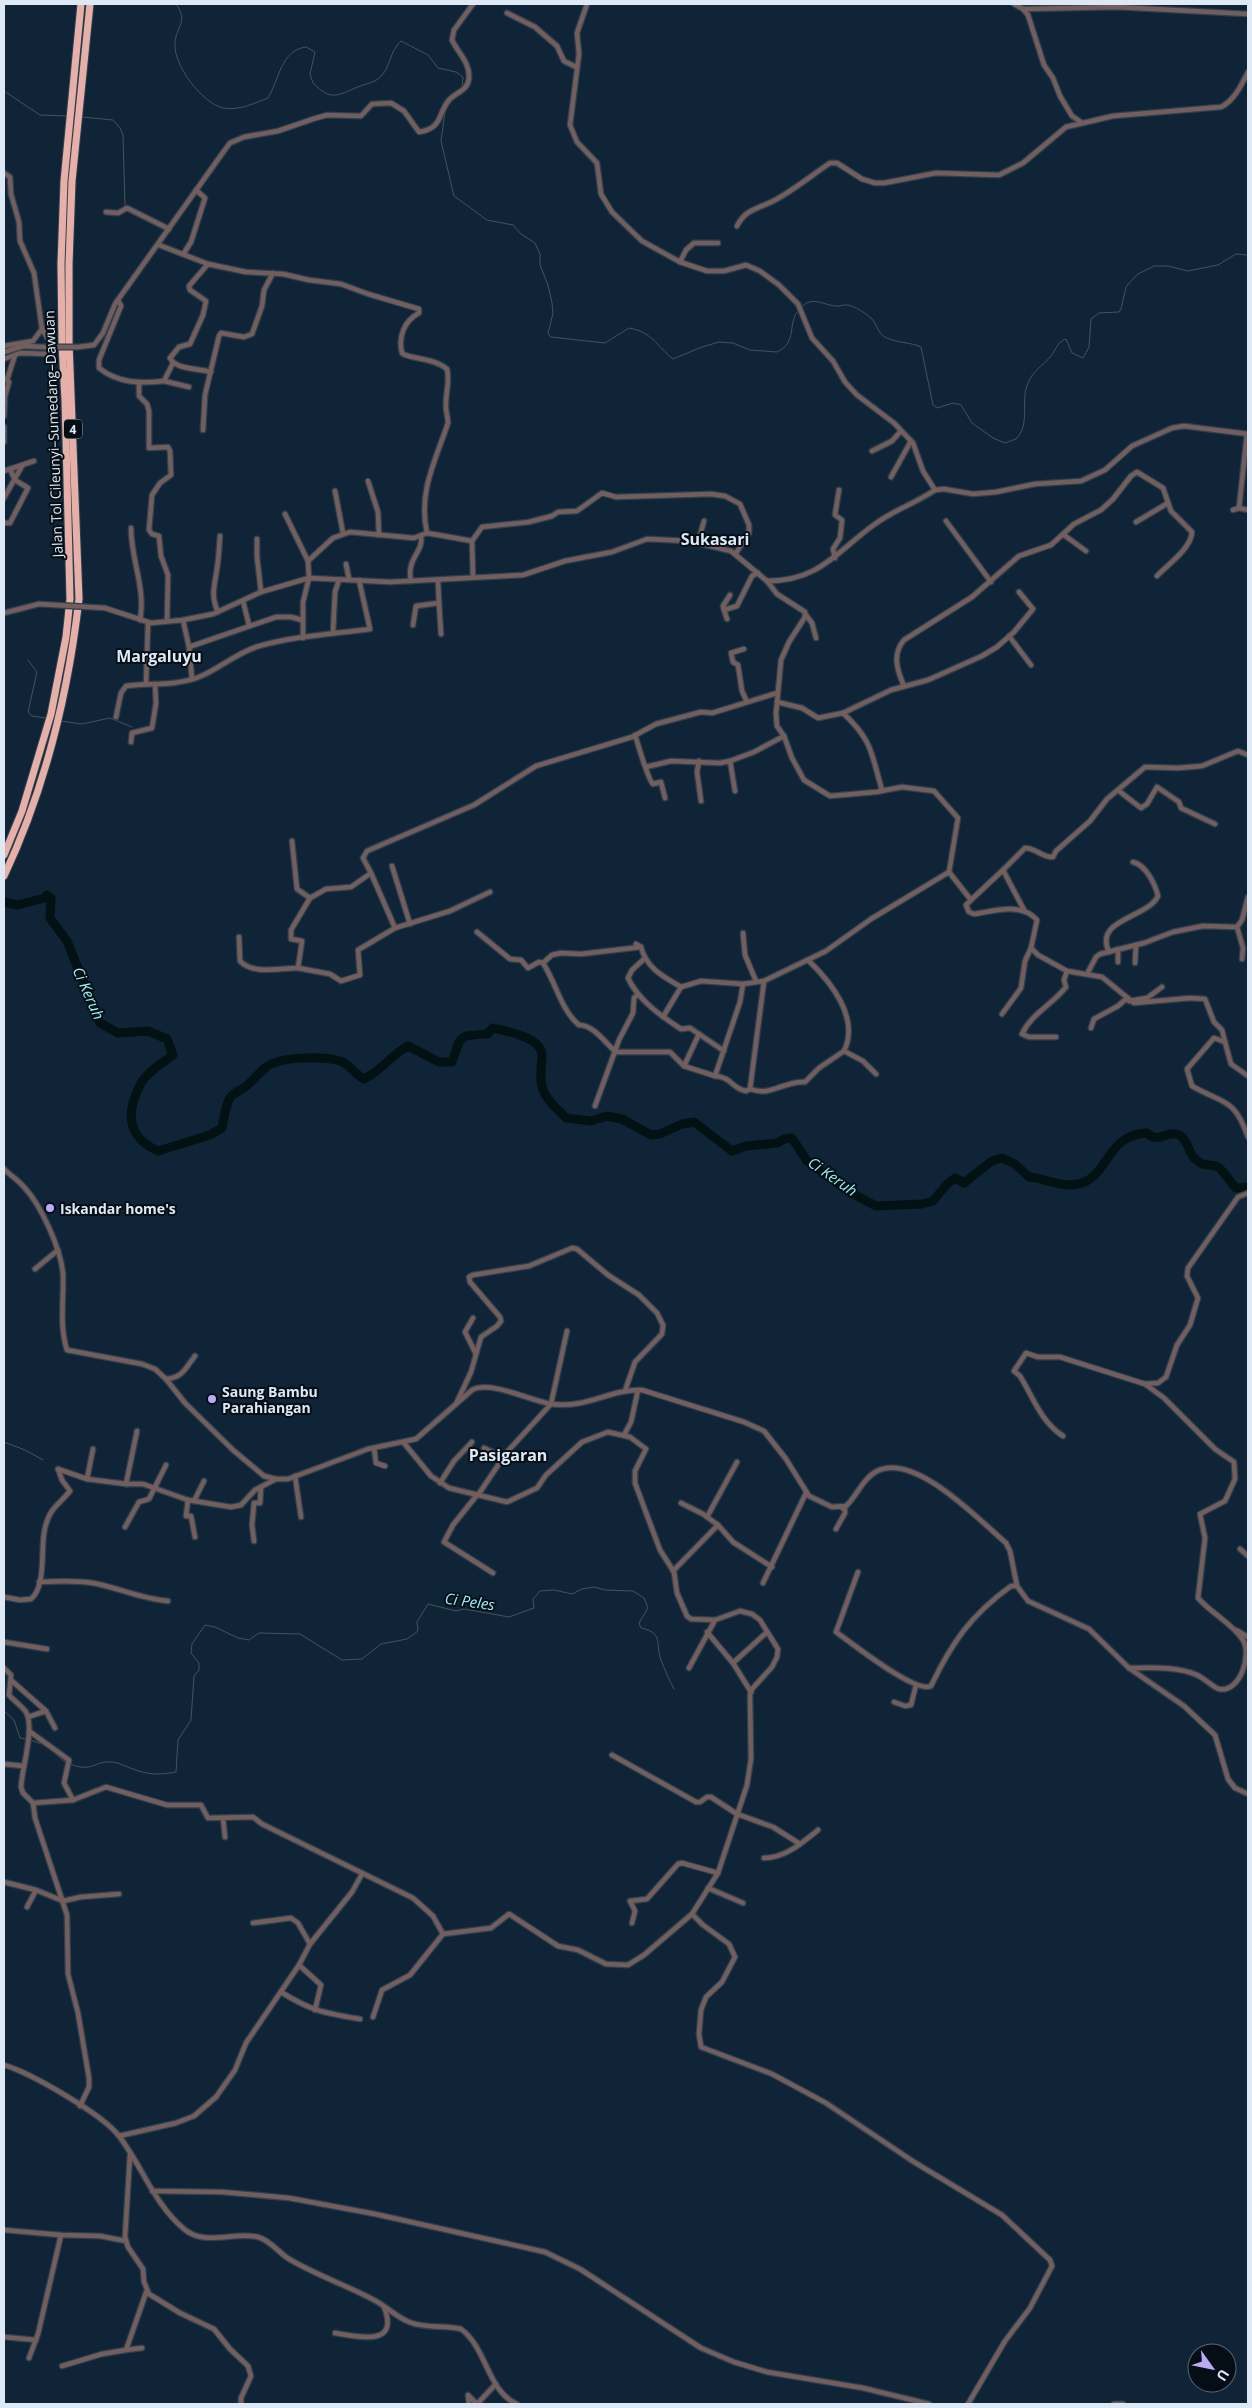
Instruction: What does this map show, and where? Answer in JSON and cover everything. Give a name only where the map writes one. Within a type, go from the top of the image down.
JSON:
[{"type":"highway","name":"Jalan Tol Cileunyi–Sumedang–Dawuan","points":[[4,855],[22,811],[51,714],[66,637],[70,599],[61,264],[64,180],[81,4]]},
{"type":"highway","name":"Jalan Tol Cileunyi–Sumedang–Dawuan","points":[[4,876],[30,814],[60,717],[75,638],[79,599],[69,343],[69,264],[72,180],[90,4]]},
{"type":"street","points":[[4,352],[24,346],[44,347],[94,344],[107,324],[118,300],[230,143],[244,137],[278,131],[327,115],[361,116],[372,104],[380,102],[398,105],[410,117],[419,132],[430,129],[438,123],[449,100],[464,89],[468,83],[468,64],[452,40],[454,30],[474,4]]},
{"type":"street","points":[[587,4],[577,33],[579,54],[570,125],[576,142],[597,163],[598,184],[605,203],[633,235],[651,248],[680,262],[707,271],[724,271],[746,265],[769,277],[798,304],[812,338],[833,361],[845,382],[862,400],[911,440],[923,471],[935,490]]},
{"type":"street","points":[[1014,4],[1023,9],[1028,16],[1044,65],[1053,78],[1060,96],[1072,116],[1081,122]]},
{"type":"street","points":[[1023,9],[1117,7],[1248,14]]},
{"type":"street","points":[[507,13],[535,27],[557,46],[564,61],[576,67]]},
{"type":"street","points":[[737,226],[744,215],[752,209],[774,201],[830,163],[837,163],[862,179],[875,183],[936,173],[999,175],[1024,163],[1066,127],[1081,122],[1113,116],[1221,107],[1226,105],[1248,72]]},
{"type":"street","points":[[4,173],[10,176],[13,202],[19,222],[20,241],[34,273],[42,329],[50,342]]},
{"type":"street","points":[[184,253],[193,236],[205,198],[196,190]]},
{"type":"street","points":[[106,212],[118,213],[127,208],[169,229]]},
{"type":"street","points":[[680,262],[686,250],[694,243],[718,243]]},
{"type":"street","points":[[159,245],[184,253],[208,264],[246,272],[273,273],[341,284],[419,309],[418,313],[410,319],[404,328],[402,353],[404,356],[433,360],[445,367],[449,382],[445,404],[448,423],[425,490],[424,518],[427,533]]},
{"type":"street","points":[[208,264],[189,286],[190,290],[206,300],[206,308],[190,343],[179,347],[170,358],[174,362],[211,372]]},
{"type":"street","points":[[202,430],[203,406],[221,333],[244,337],[252,334],[262,306],[264,290],[273,273]]},
{"type":"street","points":[[118,300],[122,304],[99,360],[99,368],[121,381],[164,381],[189,387]]},
{"type":"street","points":[[107,324],[112,326]]},
{"type":"street","points":[[4,346],[33,341],[42,329]]},
{"type":"street","points":[[4,359],[15,354],[49,354],[51,350]]},
{"type":"street","points":[[4,416],[5,396],[9,382],[5,379],[15,354]]},
{"type":"street","points":[[164,381],[174,362]]},
{"type":"street","points":[[139,382],[139,396],[147,404],[149,411],[149,448],[168,447],[170,451],[171,475],[160,482],[152,495],[149,530],[150,533],[159,536],[161,556],[168,575],[167,621]]},
{"type":"street","points":[[767,581],[792,580],[803,576],[835,558],[875,524],[935,490],[944,489],[973,494],[996,492],[1035,484],[1081,481],[1105,470],[1132,446],[1172,428],[1184,426],[1248,434],[1239,508]]},
{"type":"street","points":[[4,427],[4,442]]},
{"type":"street","points":[[872,451],[892,441],[901,431]]},
{"type":"street","points":[[891,476],[911,440]]},
{"type":"street","points":[[4,471],[34,461]]},
{"type":"street","points":[[4,498],[22,466]]},
{"type":"street","points":[[4,524],[8,524],[13,519],[28,488],[15,480],[10,469]]},
{"type":"street","points":[[904,686],[897,669],[897,648],[918,630],[959,607],[1019,556],[1051,545],[1074,524],[1101,510],[1135,473],[1163,488],[1171,511],[1188,526],[1192,537],[1157,576]]},
{"type":"street","points":[[368,481],[378,512],[380,534]]},
{"type":"street","points":[[835,558],[833,549],[840,538],[842,520],[835,515],[838,490]]},
{"type":"street","points":[[335,491],[343,533]]},
{"type":"street","points":[[473,577],[472,541],[482,527],[529,522],[552,516],[558,512],[577,511],[602,493],[627,497],[711,494],[735,500],[743,511],[750,533],[736,553]]},
{"type":"street","points":[[1136,522],[1168,503]]},
{"type":"street","points":[[1233,510],[1239,508],[1248,510]]},
{"type":"street","points":[[285,514],[308,561],[309,578],[303,602],[303,638]]},
{"type":"street","points":[[698,542],[704,521]]},
{"type":"street","points":[[946,521],[990,582]]},
{"type":"street","points":[[131,528],[132,548],[142,594],[140,620]]},
{"type":"street","points":[[308,561],[333,538],[343,533],[354,532],[414,538],[427,533],[472,541]]},
{"type":"street","points":[[1064,535],[1086,551]]},
{"type":"street","points":[[218,612],[213,602],[213,587],[217,571],[220,536]]},
{"type":"street","points":[[411,581],[411,562],[420,547],[421,536]]},
{"type":"street","points":[[257,539],[256,557],[261,592]]},
{"type":"street","points":[[4,613],[39,604],[105,608],[148,622],[184,620],[218,612],[261,592],[309,578],[438,581],[473,577],[523,575],[565,561],[612,552],[647,539],[698,542],[736,553],[767,581],[777,594],[803,610],[812,623],[816,638]]},
{"type":"street","points":[[346,564],[349,579]]},
{"type":"street","points":[[724,610],[737,606],[752,576],[758,573]]},
{"type":"street","points":[[333,633],[335,592],[339,580]]},
{"type":"street","points":[[116,717],[121,693],[126,686],[192,679],[209,673],[236,654],[281,640],[371,628],[359,580]]},
{"type":"street","points":[[438,581],[441,634]]},
{"type":"street","points":[[777,702],[802,708],[818,718],[843,713],[904,686],[919,683],[964,665],[997,647],[1033,609],[1019,592]]},
{"type":"street","points":[[727,619],[724,606],[730,595]]},
{"type":"street","points":[[243,601],[249,625]]},
{"type":"street","points":[[413,625],[416,606],[439,603]]},
{"type":"street","points":[[663,1017],[681,987],[701,981],[743,984],[764,980],[808,960],[948,872],[957,826],[956,814],[934,791],[902,787],[830,796],[804,780],[792,758],[784,736],[777,726],[777,693],[781,660],[786,647],[805,614]]},
{"type":"street","points":[[189,647],[276,617],[290,617],[302,620]]},
{"type":"street","points":[[184,620],[192,679]]},
{"type":"street","points":[[146,684],[148,622]]},
{"type":"street","points":[[1009,636],[1030,665]]},
{"type":"street","points":[[744,649],[730,653],[734,662],[738,665],[742,691],[747,702]]},
{"type":"street","points":[[131,742],[132,733],[152,728],[156,703],[155,684]]},
{"type":"street","points":[[395,928],[363,858],[364,854],[379,844],[474,805],[536,766],[635,735],[656,724],[701,712],[712,713],[777,693]]},
{"type":"street","points":[[843,713],[861,730],[869,743],[882,790]]},
{"type":"street","points":[[635,735],[646,767],[648,780],[653,784],[661,782],[665,798]]},
{"type":"street","points":[[646,767],[671,760],[720,763],[730,761],[754,752],[784,736]]},
{"type":"street","points":[[1002,1014],[1021,988],[1025,961],[1031,948],[1030,943],[1037,920],[1030,912],[1024,910],[1010,909],[974,914],[969,912],[966,905],[1025,848],[1053,858],[1064,842],[1090,821],[1107,799],[1120,791],[1138,771],[1145,767],[1192,768],[1213,763],[1238,751],[1248,755]]},
{"type":"street","points":[[699,761],[697,772],[701,801]]},
{"type":"street","points":[[730,761],[735,791]]},
{"type":"street","points":[[1120,791],[1141,808],[1147,804],[1157,787],[1179,802],[1181,808],[1215,824]]},
{"type":"street","points":[[292,841],[296,868],[295,887],[310,898]]},
{"type":"street","points":[[1109,952],[1105,944],[1105,937],[1112,928],[1150,905],[1158,896],[1155,886],[1143,868],[1133,862]]},
{"type":"street","points":[[392,866],[410,924]]},
{"type":"street","points":[[1003,870],[1024,910]]},
{"type":"street","points":[[948,872],[971,900]]},
{"type":"street","points":[[298,968],[302,941],[291,939],[291,930],[310,898],[326,890],[351,887],[371,873]]},
{"type":"street","points":[[239,938],[240,961],[244,965],[256,970],[298,968],[330,974],[341,981],[360,975],[358,950],[395,928],[450,911],[490,892]]},
{"type":"street","points":[[1242,959],[1243,948],[1237,928],[1243,917],[1248,897]]},
{"type":"street","points":[[1087,974],[1096,957],[1118,949],[1174,932],[1203,926],[1237,928]]},
{"type":"street","points":[[476,932],[509,958],[521,960],[528,968],[539,962],[543,963],[552,955],[561,953],[581,954],[641,947]]},
{"type":"street","points":[[743,933],[745,955],[756,981]]},
{"type":"street","points":[[636,944],[641,947],[644,959],[656,971],[681,987]]},
{"type":"street","points":[[1135,963],[1136,945]]},
{"type":"street","points":[[1031,948],[1038,955],[1067,971],[1097,975],[1108,981],[1128,1000],[1139,1004],[1202,998],[1207,1002],[1214,1022],[1222,1030],[1231,1064],[1248,1076]]},
{"type":"street","points":[[1118,949],[1118,962]]},
{"type":"street","points":[[644,959],[632,970],[628,978],[638,994],[663,1017],[681,1029],[690,1028],[724,1051]]},
{"type":"street","points":[[750,1088],[768,1091],[791,1081],[805,1082],[819,1068],[844,1051],[849,1035],[845,1010],[832,987],[808,960]]},
{"type":"street","points":[[543,963],[564,1002],[569,1017],[579,1026],[585,1025],[616,1052],[670,1052],[684,1066],[714,1076],[727,1078],[739,1090],[746,1092],[750,1088],[764,980]]},
{"type":"street","points":[[1056,1037],[1028,1037],[1022,1034],[1033,1018],[1061,994],[1066,987],[1064,980],[1067,971]]},
{"type":"street","points":[[714,1076],[740,1002],[743,984]]},
{"type":"street","points":[[1091,1028],[1094,1019],[1128,1000],[1147,998],[1162,987]]},
{"type":"street","points":[[595,1106],[623,1029],[633,1013],[634,998],[638,994]]},
{"type":"street","points":[[684,1066],[699,1034]]},
{"type":"street","points":[[1225,1042],[1214,1038],[1210,1040],[1188,1066],[1187,1073],[1192,1086],[1226,1101],[1235,1110],[1248,1137]]},
{"type":"street","points":[[844,1051],[863,1061],[876,1074]]},
{"type":"street","points":[[4,1169],[24,1187],[32,1198],[58,1250],[63,1272],[64,1332],[67,1350],[149,1366],[166,1379],[185,1403],[233,1450],[264,1476],[288,1479],[347,1455],[404,1443],[422,1435],[472,1390],[482,1387],[551,1404],[576,1405],[626,1391],[638,1390],[693,1405],[764,1431],[786,1459],[806,1493],[832,1507],[841,1507],[849,1503],[869,1477],[879,1470],[895,1468],[918,1474],[961,1504],[1006,1543],[1010,1551],[1017,1586],[1028,1601],[1089,1629],[1129,1668],[1184,1706],[1215,1735],[1228,1779],[1233,1786],[1248,1794]]},
{"type":"street","points":[[1145,1384],[1158,1383],[1166,1377],[1177,1345],[1190,1325],[1198,1298],[1187,1276],[1188,1268],[1238,1197],[1248,1192]]},
{"type":"street","points":[[455,1406],[471,1372],[483,1334],[497,1326],[501,1319],[470,1282],[471,1276],[529,1266],[574,1248],[608,1275],[639,1295],[657,1313],[663,1326],[662,1334],[636,1362],[626,1391]]},
{"type":"street","points":[[35,1269],[58,1250]]},
{"type":"street","points":[[472,1318],[465,1336],[476,1354]]},
{"type":"street","points":[[493,1573],[444,1542],[459,1517],[477,1495],[503,1457],[551,1404],[567,1330]]},
{"type":"street","points":[[1063,1436],[1054,1430],[1046,1420],[1024,1383],[1014,1371],[1026,1353],[1038,1357],[1056,1356],[1145,1384],[1164,1398],[1215,1449],[1234,1462],[1235,1479],[1225,1501],[1200,1514],[1205,1538],[1198,1598],[1244,1640],[1248,1658],[1237,1681],[1223,1689],[1218,1689],[1204,1678],[1187,1671],[1129,1668]]},
{"type":"street","points":[[166,1379],[181,1375],[195,1356]]},
{"type":"street","points":[[624,1435],[631,1422],[638,1390]]},
{"type":"street","points":[[126,1484],[136,1431]]},
{"type":"street","points":[[404,1443],[431,1476],[440,1483],[449,1488],[507,1502],[537,1488],[546,1474],[582,1442],[608,1432],[634,1439],[645,1448],[635,1471],[635,1483],[660,1550],[673,1570],[677,1593],[687,1616],[691,1619],[715,1620],[740,1611],[752,1614],[760,1620],[778,1649],[777,1657],[772,1667],[751,1692]]},
{"type":"street","points":[[440,1483],[454,1461],[472,1442]]},
{"type":"street","points":[[374,1448],[376,1463],[386,1466]]},
{"type":"street","points":[[484,1448],[503,1457]]},
{"type":"street","points":[[87,1479],[92,1449]]},
{"type":"street","points":[[707,1517],[737,1462]]},
{"type":"street","points":[[125,1526],[139,1502],[148,1500],[166,1465]]},
{"type":"street","points":[[4,1597],[20,1600],[31,1599],[36,1593],[46,1525],[53,1507],[70,1491],[62,1480],[58,1469],[87,1479],[126,1484],[143,1484],[188,1500],[237,1507],[261,1487],[276,1479]]},
{"type":"street","points":[[295,1476],[301,1517]]},
{"type":"street","points":[[194,1501],[204,1481]]},
{"type":"street","points":[[254,1541],[252,1525],[254,1504],[260,1503],[261,1487]]},
{"type":"street","points":[[763,1584],[806,1493]]},
{"type":"street","points":[[188,1500],[186,1516],[191,1516],[195,1537]]},
{"type":"street","points":[[681,1503],[707,1517],[718,1525],[733,1542],[772,1567]]},
{"type":"street","points":[[836,1529],[846,1510],[841,1507]]},
{"type":"street","points":[[673,1570],[718,1525]]},
{"type":"street","points":[[1240,1549],[1248,1556]]},
{"type":"street","points":[[858,1572],[836,1632],[899,1678],[916,1686],[926,1688],[931,1686],[947,1652],[966,1626],[996,1597],[1011,1586],[1017,1586]]},
{"type":"street","points":[[39,1582],[60,1580],[94,1583],[148,1599],[168,1601]]},
{"type":"street","points":[[690,1668],[707,1632],[715,1620]]},
{"type":"street","points":[[1233,1629],[1248,1637]]},
{"type":"street","points":[[373,2017],[382,1990],[410,1975],[443,1934],[491,1928],[509,1914],[558,1946],[578,1950],[606,1964],[628,1965],[644,1955],[692,1914],[718,1872],[748,1785],[751,1759],[751,1692],[733,1663],[707,1632]]},
{"type":"street","points":[[733,1663],[767,1632]]},
{"type":"street","points":[[4,1642],[47,1649]]},
{"type":"street","points":[[4,1668],[10,1673],[12,1681],[9,1696],[24,1709],[28,1717],[29,1731],[21,1787],[23,1793],[32,1803],[68,1925],[68,1974],[78,2013],[89,2078],[89,2087],[80,2106]]},
{"type":"street","points":[[12,1681],[46,1712],[55,1728]]},
{"type":"street","points":[[894,1702],[905,1706],[911,1705],[916,1686]]},
{"type":"street","points":[[28,1717],[46,1712]]},
{"type":"street","points":[[29,1731],[68,1759],[64,1783],[73,1800]]},
{"type":"street","points":[[612,1755],[696,1802],[700,1802],[707,1796],[712,1797],[737,1814],[774,1827],[800,1844]]},
{"type":"street","points":[[4,1764],[24,1766]]},
{"type":"street","points":[[32,1803],[73,1800],[106,1787],[167,1805],[201,1805],[208,1818],[256,1818],[262,1824],[418,1902],[433,1916],[443,1934]]},
{"type":"street","points":[[223,1818],[224,1837]]},
{"type":"street","points":[[764,1858],[775,1857],[800,1844],[818,1830]]},
{"type":"street","points":[[632,1923],[635,1911],[630,1901],[647,1899],[678,1864],[718,1872]]},
{"type":"street","points":[[119,2136],[176,2123],[204,2109],[235,2070],[246,2043],[299,1965],[310,1944],[352,1892],[362,1874]]},
{"type":"street","points":[[4,1882],[36,1890],[62,1901],[80,1897],[119,1894]]},
{"type":"street","points":[[708,1888],[743,1903]]},
{"type":"street","points":[[27,1907],[36,1890]]},
{"type":"street","points":[[692,1914],[728,1944],[735,1957],[730,1969],[706,1997],[701,2010],[699,2034],[703,2049],[772,2074],[826,2103],[914,2162],[1002,2215],[1052,2263],[1030,2308],[1005,2341],[968,2404]]},
{"type":"street","points":[[253,1923],[291,1918],[298,1923],[310,1944]]},
{"type":"street","points":[[299,1965],[321,1985],[315,2010]]},
{"type":"street","points":[[281,1992],[304,2006],[315,2010],[360,2019]]},
{"type":"street","points":[[4,2065],[35,2078],[80,2106],[119,2136],[152,2191],[171,2216],[190,2234],[207,2238],[261,2238],[291,2260],[383,2306],[408,2322],[417,2325],[464,2330],[480,2354],[496,2384],[508,2400],[518,2404]]},
{"type":"street","points":[[130,2154],[126,2241],[143,2269],[147,2290],[152,2296],[180,2313],[214,2329],[230,2349],[248,2366],[251,2376],[241,2398],[241,2404]]},
{"type":"street","points":[[152,2191],[222,2192],[288,2198],[375,2214],[545,2252],[580,2269],[701,2348],[734,2362],[767,2372],[863,2388],[929,2404]]},
{"type":"street","points":[[4,2230],[100,2236],[126,2241]]},
{"type":"street","points":[[29,2358],[36,2340],[61,2235]]},
{"type":"street","points":[[126,2350],[147,2290]]},
{"type":"street","points":[[336,2333],[365,2338],[379,2336],[386,2330],[388,2322],[383,2306]]},
{"type":"street","points":[[4,2337],[36,2340]]},
{"type":"street","points":[[62,2366],[126,2350],[142,2348]]},
{"type":"street","points":[[469,2404],[468,2395],[477,2404],[496,2384]]},
{"type":"street","points":[[1114,2404],[1123,2404]]},
{"type":"waterway","points":[[176,4],[180,10],[182,20],[175,43],[179,62],[190,82],[198,91],[206,99],[223,108],[241,107],[268,98],[286,60],[298,49],[306,47],[315,52],[310,74],[313,83],[330,95],[340,94],[380,78],[385,72],[397,45],[401,41],[428,55],[438,68],[456,72],[463,77],[462,88]]},
{"type":"waterway","points":[[4,91],[40,115],[68,116]]},
{"type":"waterway","points":[[445,112],[441,141],[454,196],[487,220],[513,225],[521,234],[535,243],[540,254],[540,265],[548,285],[552,303],[553,313],[548,334],[551,337],[605,343],[629,328],[649,336],[673,359],[719,342],[733,343],[750,350],[777,352],[788,343],[793,321],[798,311]]},
{"type":"waterway","points":[[82,117],[113,120],[120,128],[123,135],[125,206]]},
{"type":"waterway","points":[[800,308],[813,301],[837,306],[850,306],[871,318],[879,332],[884,336],[891,340],[921,347],[933,405],[937,408],[953,403],[961,405],[972,423],[993,438],[1005,443],[1016,439],[1023,426],[1026,390],[1033,375],[1063,340],[1066,339],[1072,353],[1083,358],[1089,347],[1091,319],[1099,313],[1119,312],[1126,287],[1138,274],[1154,266],[1168,266],[1188,271],[1218,265],[1236,254],[1248,255]]},
{"type":"waterway","points":[[28,660],[37,672],[28,712],[32,716],[46,718]]},
{"type":"waterway","points":[[60,721],[82,724],[110,718],[132,727]]},
{"type":"waterway","name":"Ci Keruh","points":[[4,902],[17,905],[45,898],[47,895],[51,898],[50,918],[67,941],[100,1023],[118,1033],[148,1031],[167,1039],[173,1055],[152,1071],[141,1083],[136,1093],[131,1113],[135,1131],[147,1145],[158,1151],[210,1135],[222,1128],[228,1101],[231,1096],[250,1083],[265,1068],[280,1061],[301,1058],[332,1059],[344,1063],[364,1079],[376,1072],[408,1046],[439,1062],[452,1062],[459,1042],[462,1039],[470,1035],[487,1034],[493,1028],[524,1037],[537,1045],[541,1051],[542,1058],[542,1088],[548,1099],[566,1118],[591,1121],[607,1116],[622,1119],[651,1135],[660,1134],[682,1124],[694,1122],[732,1151],[746,1146],[777,1143],[784,1139],[792,1138],[807,1161],[851,1193],[876,1206],[922,1204],[933,1201],[947,1184],[955,1178],[964,1183],[992,1161],[1002,1158],[1015,1164],[1029,1177],[1065,1185],[1078,1184],[1096,1174],[1115,1148],[1123,1141],[1133,1135],[1147,1133],[1155,1138],[1170,1134],[1179,1135],[1194,1158],[1204,1164],[1218,1167],[1236,1188],[1248,1187]]},
{"type":"waterway","points":[[4,1442],[25,1450],[43,1460]]},
{"type":"waterway","name":"Ci Peles","points":[[70,1764],[88,1767],[105,1762],[114,1762],[149,1773],[176,1772],[178,1740],[191,1720],[194,1676],[199,1670],[199,1663],[191,1653],[192,1644],[205,1625],[215,1627],[238,1638],[249,1640],[259,1633],[300,1634],[342,1660],[362,1659],[381,1644],[407,1639],[418,1631],[417,1622],[428,1604],[456,1611],[464,1609],[509,1617],[534,1608],[533,1599],[540,1591],[554,1590],[572,1594],[582,1589],[594,1587],[605,1590],[633,1591],[644,1598],[648,1608],[639,1623],[641,1628],[648,1630],[656,1636],[661,1660],[674,1689]]},
{"type":"waterway","name":"Ci Peles","points":[[4,1711],[14,1720],[20,1738],[26,1739]]},
{"type":"waterway","name":"Ci Peles","points":[[30,1740],[45,1745]]},
{"type":"waterway","name":"Ci Peles","points":[[50,1749],[66,1763]]},
{"type":"place","name":"Iskandar home's","points":[[50,1208]]},
{"type":"place","name":"Saung Bambu Parahiangan","points":[[212,1399]]},
{"type":"district","name":"Sukasari","points":[[715,539]]},
{"type":"district","name":"Margaluyu","points":[[159,656]]},
{"type":"district","name":"Pasigaran","points":[[508,1455]]}]
